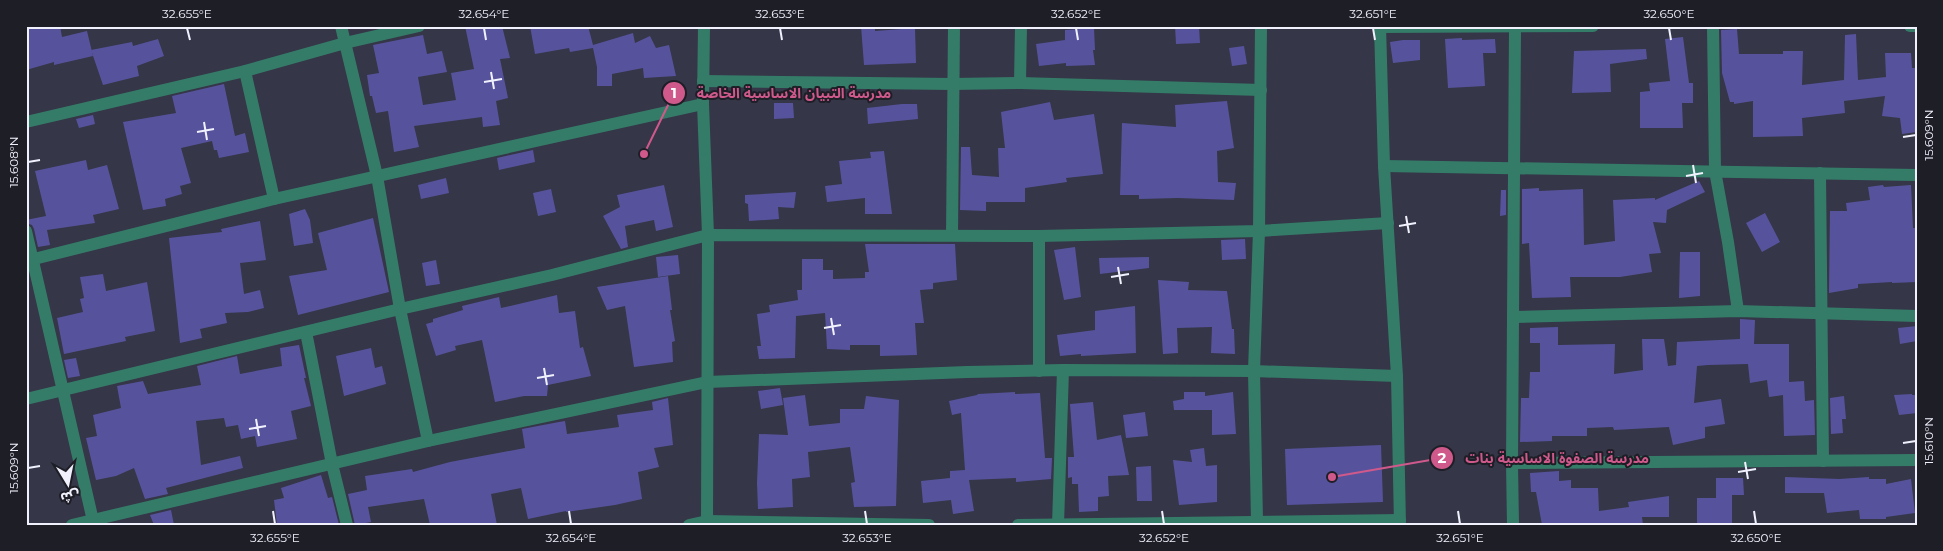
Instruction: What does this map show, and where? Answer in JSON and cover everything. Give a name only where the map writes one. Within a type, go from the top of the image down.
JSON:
[{"type":"street","points":[[342,26],[377,176],[400,309],[428,440]]},
{"type":"street","points":[[26,122],[245,71],[345,43],[419,26]]},
{"type":"street","points":[[704,26],[703,104],[708,235],[707,523]]},
{"type":"street","points":[[952,235],[954,26]]},
{"type":"street","points":[[1020,83],[1021,26]]},
{"type":"street","points":[[1258,521],[1254,371],[1261,26]]},
{"type":"street","points":[[1018,525],[1258,521],[1400,522],[1397,376],[1384,166],[1380,27],[1515,28],[1593,26]]},
{"type":"street","points":[[1713,26],[1715,171],[1738,311]]},
{"type":"street","points":[[1910,26],[1917,26]]},
{"type":"street","points":[[1513,525],[1515,28]]},
{"type":"street","points":[[245,71],[274,199]]},
{"type":"street","points":[[703,81],[1020,83],[1261,90]]},
{"type":"street","points":[[29,260],[274,199],[703,104]]},
{"type":"street","points":[[1384,166],[1514,170],[1917,175]]},
{"type":"street","points":[[1820,173],[1823,461]]},
{"type":"street","points":[[26,399],[400,309],[552,275],[708,235],[1039,236],[1258,231],[1388,223]]},
{"type":"street","points":[[26,231],[29,260],[64,390],[93,522]]},
{"type":"street","points":[[1039,236],[1039,371]]},
{"type":"street","points":[[1513,317],[1738,311],[1917,316]]},
{"type":"street","points":[[306,332],[332,464],[347,525]]},
{"type":"street","points":[[72,525],[93,522],[428,440],[707,382],[1063,370],[1254,371],[1397,376]]},
{"type":"street","points":[[1058,525],[1063,370]]},
{"type":"street","points":[[1512,463],[1917,460]]},
{"type":"street","points":[[690,525],[707,523],[929,525]]},
{"type":"building","points":[[26,26],[60,26],[62,37],[87,31],[93,56],[54,65],[54,62],[26,70]]},
{"type":"building","points":[[465,26],[502,26],[510,58],[500,59],[508,98],[496,101],[500,125],[483,127],[482,117],[414,126],[419,147],[394,152],[388,111],[376,113],[372,96],[370,96],[367,75],[379,73],[373,45],[423,35],[427,54],[442,51],[447,72],[418,77],[423,105],[456,100],[451,73],[474,69]]},
{"type":"building","points":[[530,26],[588,26],[593,45],[633,33],[635,43],[650,36],[656,48],[669,45],[676,76],[644,78],[643,68],[612,74],[612,86],[597,86],[597,67],[593,48],[570,52],[569,48],[535,54]]},
{"type":"building","points":[[861,26],[875,26],[875,31],[915,28],[916,63],[864,65]]},
{"type":"building","points":[[1175,26],[1199,26],[1200,43],[1176,44]]},
{"type":"building","points":[[1094,28],[1095,50],[1093,50],[1095,65],[1066,66],[1066,63],[1039,66],[1036,44],[1065,40],[1065,30]]},
{"type":"building","points":[[1737,29],[1739,54],[1783,54],[1783,51],[1803,51],[1802,85],[1844,80],[1845,35],[1856,34],[1858,80],[1886,77],[1885,53],[1911,53],[1912,68],[1917,68],[1917,132],[1902,134],[1900,118],[1882,116],[1885,96],[1844,101],[1845,113],[1802,118],[1803,136],[1753,137],[1753,101],[1734,104],[1734,102],[1730,102],[1722,73],[1721,30]]},
{"type":"building","points":[[1683,37],[1689,83],[1693,83],[1693,103],[1682,103],[1683,128],[1640,128],[1640,92],[1650,91],[1649,83],[1670,81],[1665,39]]},
{"type":"building","points":[[1462,38],[1462,40],[1495,39],[1496,53],[1483,53],[1485,86],[1448,88],[1445,39]]},
{"type":"building","points":[[158,39],[164,56],[137,66],[139,76],[103,85],[91,50],[132,42],[133,46]]},
{"type":"building","points":[[1420,40],[1420,60],[1393,63],[1390,42]]},
{"type":"building","points":[[1244,46],[1247,64],[1232,66],[1229,48]]},
{"type":"building","points":[[1646,49],[1647,59],[1610,64],[1611,92],[1572,93],[1574,51]]},
{"type":"building","points":[[224,84],[235,136],[245,133],[249,152],[219,158],[217,150],[214,150],[212,141],[181,148],[191,183],[180,186],[182,194],[165,199],[166,206],[143,210],[123,122],[176,113],[172,96]]},
{"type":"building","points":[[1227,101],[1234,148],[1217,151],[1218,182],[1236,183],[1234,200],[1139,199],[1139,195],[1120,195],[1122,123],[1176,127],[1175,105]]},
{"type":"building","points":[[1050,102],[1054,120],[1094,114],[1103,174],[1066,178],[1067,182],[1025,188],[1025,202],[986,202],[986,211],[960,210],[961,147],[970,147],[972,175],[999,177],[998,148],[1005,148],[1001,112]]},
{"type":"building","points":[[774,103],[793,103],[794,118],[774,119]]},
{"type":"building","points":[[917,104],[918,119],[868,124],[867,108]]},
{"type":"building","points":[[93,115],[95,124],[79,128],[76,119]]},
{"type":"building","points":[[533,150],[535,162],[499,170],[497,158]]},
{"type":"building","points":[[884,151],[892,214],[865,214],[865,198],[827,202],[825,186],[842,184],[839,161],[871,158],[870,152]]},
{"type":"building","points":[[86,160],[88,170],[107,165],[119,209],[93,215],[95,223],[47,230],[50,245],[38,247],[32,225],[26,223],[26,220],[46,216],[35,171]]},
{"type":"building","points":[[446,178],[449,193],[421,199],[418,185]]},
{"type":"building","points":[[1699,181],[1705,192],[1667,210],[1666,223],[1653,222],[1661,253],[1649,254],[1652,272],[1620,277],[1570,277],[1571,297],[1532,298],[1529,243],[1522,244],[1522,189],[1539,188],[1539,191],[1583,189],[1584,245],[1615,241],[1613,200],[1655,198],[1655,200]]},
{"type":"building","points":[[664,185],[673,227],[656,231],[654,220],[625,226],[628,247],[621,249],[603,216],[620,207],[617,195]]},
{"type":"building","points":[[1883,185],[1884,187],[1911,185],[1913,228],[1917,228],[1917,282],[1858,284],[1858,288],[1829,293],[1830,211],[1847,211],[1846,203],[1870,200],[1868,187]]},
{"type":"building","points":[[551,189],[556,212],[538,216],[533,193]]},
{"type":"building","points":[[1501,190],[1506,190],[1506,215],[1500,216]]},
{"type":"building","points":[[796,192],[794,208],[778,207],[779,219],[749,221],[748,204],[745,203],[745,195]]},
{"type":"building","points":[[305,209],[310,220],[313,243],[294,246],[289,214]]},
{"type":"building","points":[[1765,213],[1780,242],[1762,252],[1746,223]]},
{"type":"building","points":[[373,218],[389,292],[298,315],[289,276],[327,270],[318,233]]},
{"type":"building","points":[[260,221],[266,260],[240,263],[244,294],[260,290],[264,308],[248,312],[225,313],[227,323],[200,329],[202,338],[180,343],[169,238],[222,232],[221,229]]},
{"type":"building","points":[[1245,239],[1246,259],[1222,260],[1221,240]]},
{"type":"building","points":[[865,244],[955,244],[957,280],[933,283],[933,289],[920,290],[924,323],[915,323],[917,355],[880,356],[880,345],[850,345],[850,350],[827,349],[825,313],[796,316],[795,358],[759,359],[757,346],[761,346],[757,314],[770,312],[769,305],[798,300],[797,290],[802,290],[802,259],[823,259],[823,270],[833,270],[833,279],[865,278],[865,272],[869,272]]},
{"type":"building","points":[[1075,247],[1081,297],[1064,300],[1054,250]]},
{"type":"building","points":[[1680,252],[1700,252],[1700,296],[1679,298]]},
{"type":"building","points":[[678,255],[680,274],[658,277],[656,257]]},
{"type":"building","points":[[1149,257],[1149,268],[1100,274],[1099,258]]},
{"type":"building","points":[[436,260],[440,284],[426,286],[422,263]]},
{"type":"building","points":[[103,274],[106,291],[147,282],[155,331],[125,337],[126,341],[64,354],[57,318],[83,312],[80,299],[84,298],[80,277]]},
{"type":"building","points":[[668,276],[672,310],[670,310],[675,341],[672,342],[673,362],[634,367],[625,306],[607,310],[597,287]]},
{"type":"building","points":[[1158,280],[1189,282],[1188,290],[1227,291],[1232,329],[1234,329],[1235,354],[1211,353],[1212,327],[1177,328],[1178,353],[1163,354]]},
{"type":"building","points":[[557,295],[559,313],[575,311],[580,348],[583,347],[591,376],[548,385],[547,396],[524,396],[495,402],[482,340],[455,346],[456,350],[436,356],[426,324],[433,322],[433,319],[463,310],[462,306],[499,297],[501,308]]},
{"type":"building","points":[[1135,306],[1136,353],[1060,356],[1057,335],[1095,330],[1095,311]]},
{"type":"building","points":[[1740,319],[1755,320],[1754,344],[1789,344],[1789,382],[1804,381],[1805,401],[1814,400],[1815,435],[1784,436],[1783,395],[1769,397],[1767,380],[1750,383],[1748,364],[1697,366],[1694,403],[1721,399],[1725,424],[1705,427],[1705,438],[1673,445],[1669,427],[1614,430],[1613,427],[1587,428],[1587,436],[1552,436],[1552,441],[1520,442],[1521,398],[1529,398],[1530,372],[1540,372],[1540,343],[1530,343],[1530,328],[1558,327],[1558,345],[1615,344],[1614,374],[1643,370],[1642,339],[1664,339],[1668,366],[1676,365],[1677,342],[1740,339]]},
{"type":"building","points":[[1917,326],[1917,341],[1900,344],[1898,328]]},
{"type":"building","points":[[299,345],[311,406],[291,411],[297,439],[257,447],[255,436],[241,439],[238,425],[226,427],[224,418],[196,421],[201,465],[240,456],[243,468],[166,488],[168,494],[145,499],[134,468],[116,476],[96,480],[86,438],[97,436],[93,415],[121,408],[117,386],[143,381],[148,394],[201,385],[197,366],[237,356],[240,374],[282,366],[280,348]]},
{"type":"building","points":[[371,348],[375,368],[382,366],[386,384],[344,396],[336,356]]},
{"type":"building","points":[[76,358],[80,376],[68,378],[64,360]]},
{"type":"building","points":[[780,388],[783,405],[761,409],[758,391]]},
{"type":"building","points":[[1015,392],[1015,394],[1040,393],[1045,458],[1052,458],[1051,479],[1016,482],[1016,478],[969,480],[974,511],[953,514],[951,500],[923,503],[921,481],[950,478],[950,471],[965,470],[961,413],[952,415],[949,401],[978,394]]},
{"type":"building","points":[[1184,392],[1205,392],[1205,396],[1233,392],[1236,434],[1212,435],[1212,410],[1174,410],[1173,401],[1184,399]]},
{"type":"building","points":[[805,395],[809,426],[840,423],[840,409],[864,409],[866,396],[899,400],[896,506],[854,507],[851,483],[855,482],[850,447],[808,452],[810,477],[792,479],[793,507],[758,509],[759,434],[788,435],[783,398]]},
{"type":"building","points":[[1894,395],[1917,395],[1917,413],[1899,415]]},
{"type":"building","points":[[1844,396],[1846,419],[1842,419],[1843,433],[1831,434],[1830,398]]},
{"type":"building","points":[[668,398],[673,445],[654,448],[659,467],[638,472],[642,499],[528,519],[521,488],[491,494],[497,525],[430,525],[424,499],[368,507],[371,522],[355,525],[348,494],[367,490],[365,476],[412,469],[413,472],[450,462],[525,448],[522,429],[565,421],[567,434],[619,427],[617,415],[653,410],[652,402]]},
{"type":"building","points":[[1093,402],[1097,440],[1121,435],[1129,475],[1108,476],[1109,496],[1098,497],[1098,511],[1079,512],[1078,484],[1072,484],[1072,477],[1068,478],[1068,457],[1074,457],[1070,404]]},
{"type":"building","points":[[1145,412],[1148,436],[1126,438],[1123,415]]},
{"type":"building","points":[[1381,445],[1383,502],[1287,505],[1285,449]]},
{"type":"building","points":[[1204,448],[1206,466],[1217,465],[1217,502],[1179,505],[1173,460],[1192,462],[1190,450]]},
{"type":"building","points":[[1151,466],[1152,501],[1137,501],[1136,467]]},
{"type":"building","points":[[1559,471],[1559,481],[1571,480],[1571,488],[1598,488],[1599,511],[1629,507],[1628,502],[1669,496],[1669,517],[1642,517],[1643,525],[1542,525],[1536,492],[1531,492],[1530,473]]},
{"type":"building","points":[[321,475],[328,498],[332,497],[339,525],[277,525],[274,500],[284,498],[281,488]]},
{"type":"building","points":[[1785,477],[1839,479],[1869,477],[1869,479],[1886,479],[1886,484],[1911,479],[1915,513],[1886,517],[1886,519],[1860,519],[1859,510],[1827,513],[1824,493],[1785,493]]},
{"type":"building","points":[[1716,478],[1743,478],[1744,495],[1732,495],[1732,525],[1697,525],[1697,498],[1716,498]]},
{"type":"building","points":[[171,510],[174,525],[154,525],[150,515]]},
{"type":"place","name":"مدرسة التبيان الاساسية الخاصة","points":[[644,154]]},
{"type":"place","name":"مدرسة الصفوة الاساسية بنات","points":[[1332,477]]}]
